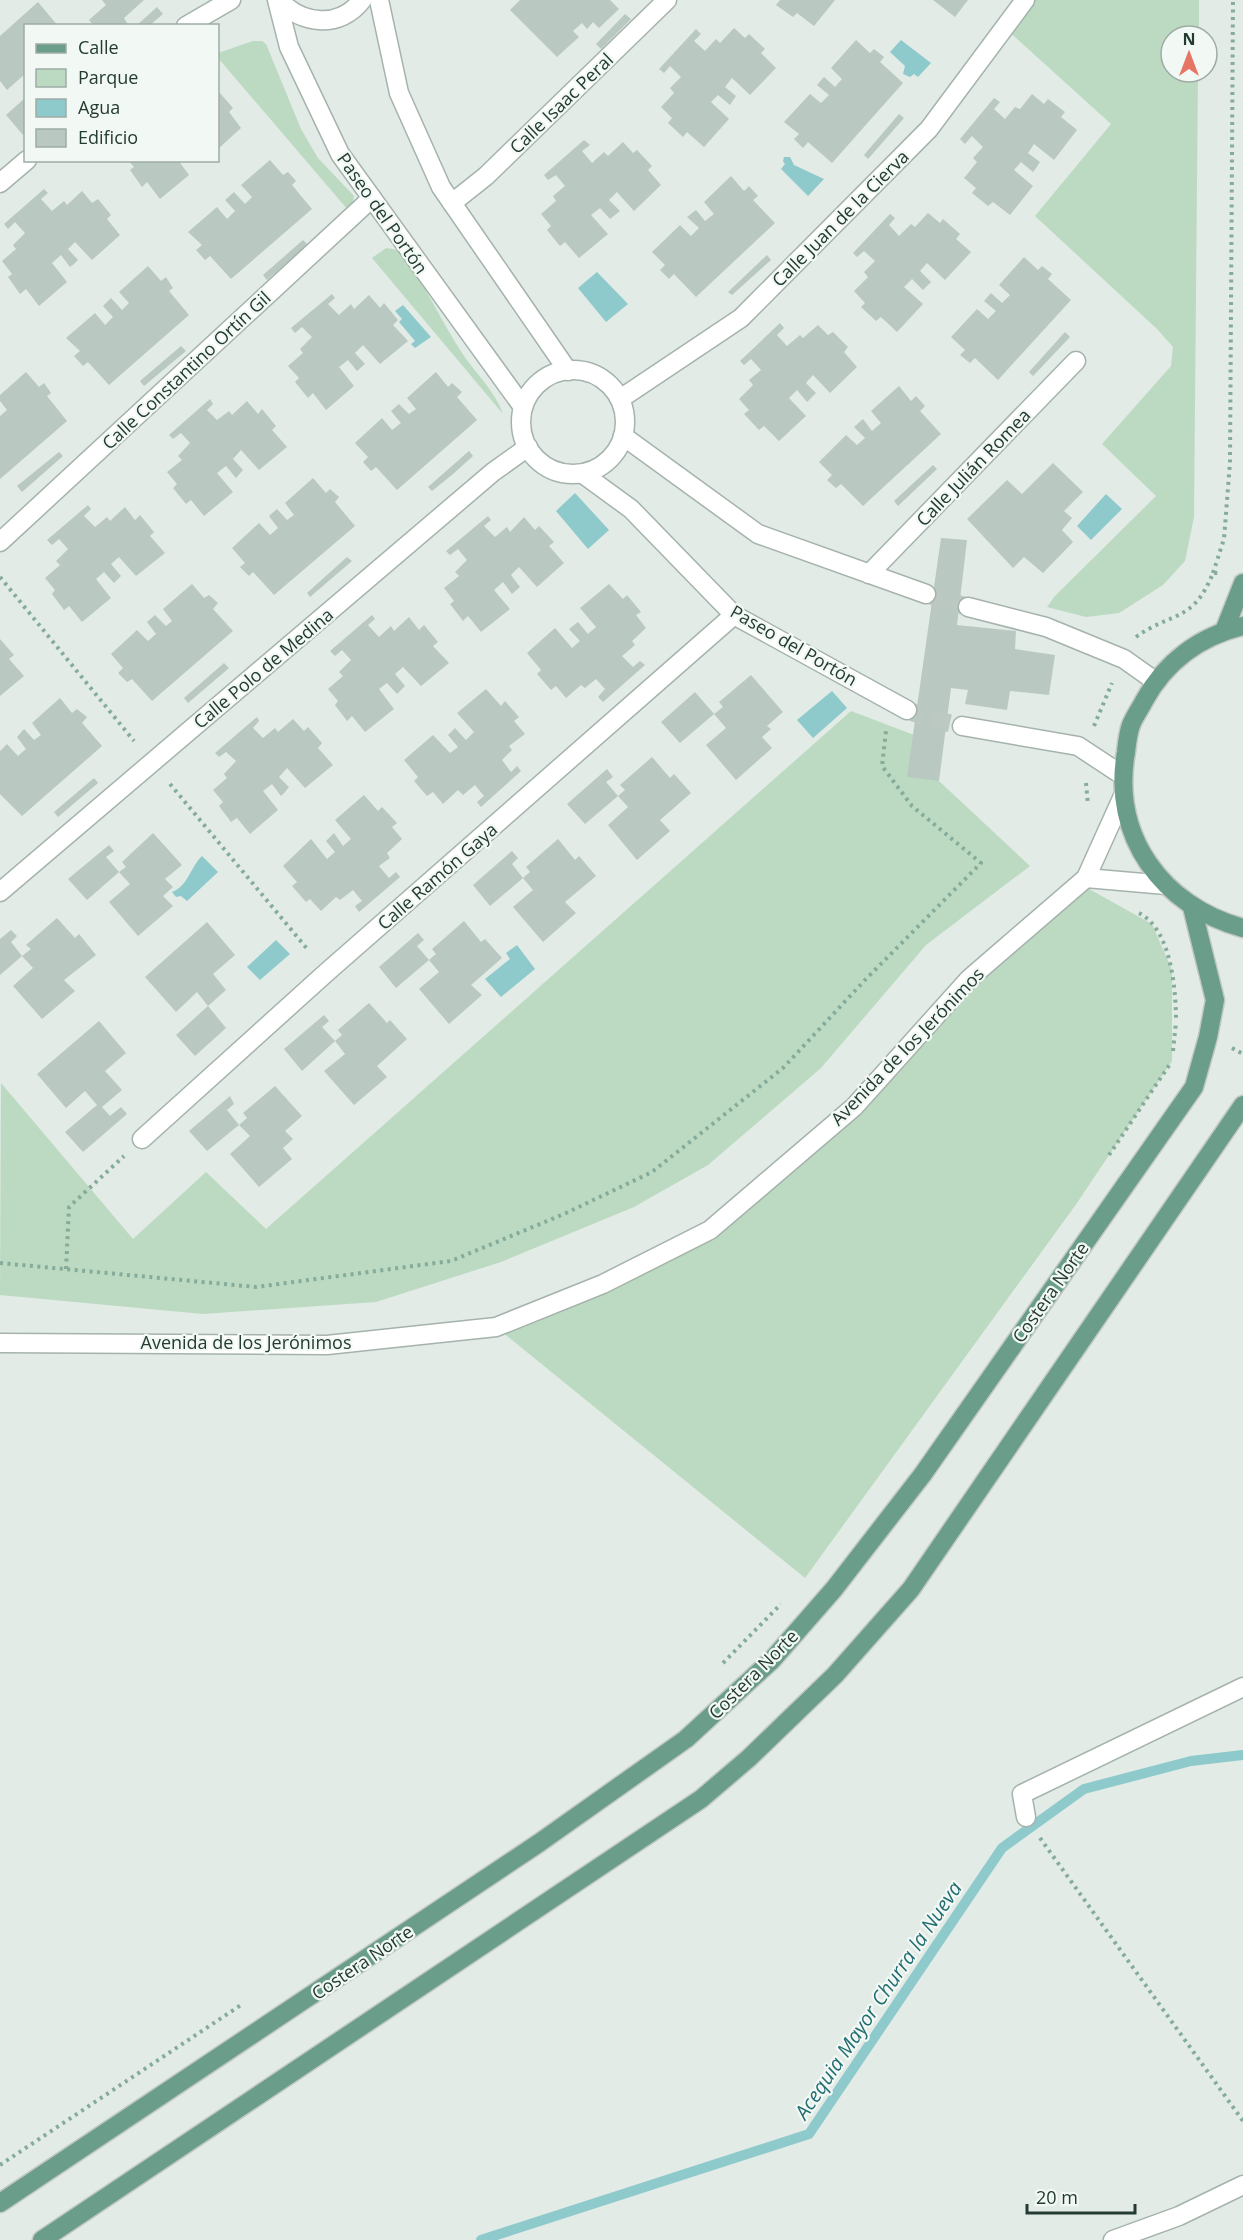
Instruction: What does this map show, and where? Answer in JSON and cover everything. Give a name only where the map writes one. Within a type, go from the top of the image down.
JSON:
[{"type":"main road","points":[[1224,631],[1243,583]]},
{"type":"main road","points":[[1243,626],[1224,631],[1186,651],[1155,681],[1130,726],[1122,775],[1123,796],[1131,829],[1145,859],[1166,885],[1192,907],[1222,922],[1243,928]]},
{"type":"main road","name":"Costera Norte","points":[[0,2203],[539,1843],[686,1739],[772,1660],[834,1589],[923,1474],[1194,1088],[1215,1000],[1192,907]]},
{"type":"main road","points":[[42,2240],[701,1799],[749,1758],[835,1675],[911,1589],[1243,1105]]},
{"type":"street","points":[[189,24],[231,0]]},
{"type":"street","points":[[278,0],[289,10],[305,19],[323,21],[341,17],[356,8],[362,0]]},
{"type":"street","name":"Paseo del Portón","points":[[278,0],[289,47],[340,154],[523,407]]},
{"type":"street","points":[[379,0],[399,93],[441,187],[568,371]]},
{"type":"street","name":"Calle Isaac Peral","points":[[452,203],[486,176],[667,0]]},
{"type":"street","name":"Calle Juan de la Cierva","points":[[620,399],[741,318],[929,129],[1025,0]]},
{"type":"street","points":[[0,183],[25,162]]},
{"type":"street","name":"Calle Constantino Ortín Gil","points":[[0,542],[372,198]]},
{"type":"street","name":"Calle Julián Romea","points":[[869,574],[1076,361]]},
{"type":"street","points":[[584,371],[611,386],[620,399],[626,424],[618,449],[598,468],[583,474],[566,474],[551,469],[538,460],[522,434],[523,407],[530,393],[540,382],[553,374],[584,371]]},
{"type":"street","points":[[623,436],[758,534],[926,594]]},
{"type":"street","name":"Calle Polo de Medina","points":[[0,892],[493,472],[528,447]]},
{"type":"street","name":"Paseo del Portón","points":[[583,474],[631,509],[734,615],[907,710]]},
{"type":"street","points":[[968,608],[1046,627],[1124,659],[1155,681]]},
{"type":"street","name":"Calle Ramón Gaya","points":[[142,1139],[327,972],[734,615]]},
{"type":"street","points":[[962,726],[1078,746],[1122,775]]},
{"type":"street","points":[[1123,796],[1086,878],[1166,885]]},
{"type":"street","name":"Avenida de los Jerónimos","points":[[0,1341],[327,1345],[496,1327],[603,1284],[710,1230],[854,1107],[969,979],[1086,878]]},
{"type":"street","points":[[1026,1817],[1022,1794],[1243,1687]]},
{"type":"street","points":[[1113,2240],[1179,2216],[1243,2185]]},
{"type":"path","points":[[1213,573],[1224,539],[1230,462],[1233,0]]},
{"type":"path","points":[[0,1263],[256,1287],[451,1261],[564,1214],[652,1172],[783,1068],[866,979],[981,863],[912,806],[882,766],[890,700]]},
{"type":"path","points":[[1108,1156],[1172,1061],[1176,1022]]},
{"type":"path","points":[[66,1269],[69,1207],[142,1139]]},
{"type":"path","points":[[719,1668],[782,1603]]},
{"type":"path","points":[[1041,1838],[1243,2121]]},
{"type":"path","points":[[0,2165],[242,2005]]},
{"type":"green space","points":[[1025,0],[1199,0],[1199,24],[1159,24],[1159,84],[1198,84],[1194,517],[1185,561],[1163,585],[1119,613],[1086,617],[1047,607],[1054,597],[1156,496],[1102,444],[1171,366],[1173,347],[1157,329],[1035,216],[1111,124],[1005,28]]},
{"type":"green space","points":[[253,41],[262,41],[266,44],[301,129],[318,158],[354,196],[353,203],[348,210],[219,59],[219,53]]},
{"type":"green space","points":[[386,248],[399,250],[408,262],[462,353],[490,390],[503,414],[372,258]]},
{"type":"green space","points":[[851,711],[914,735],[939,781],[1030,866],[926,945],[821,1068],[708,1165],[634,1207],[501,1262],[376,1302],[203,1314],[0,1295],[1,1083],[133,1239],[206,1172],[266,1229]]},
{"type":"green space","points":[[1080,884],[1152,924],[1172,970],[1172,1061],[1077,1203],[805,1578],[496,1327],[710,1230]]},
{"type":"water","points":[[901,40],[931,63],[918,77],[914,74],[910,77],[903,74],[905,66],[890,52]]},
{"type":"water","points":[[784,157],[790,157],[794,165],[824,179],[808,196],[781,169],[785,164]]},
{"type":"water","points":[[597,272],[628,304],[606,322],[578,288]]},
{"type":"water","points":[[403,305],[431,337],[415,348],[411,344],[415,341],[399,322],[402,319],[395,311]]},
{"type":"water","points":[[575,493],[609,530],[588,549],[556,511]]},
{"type":"water","points":[[1106,494],[1122,509],[1091,540],[1077,526]]},
{"type":"water","points":[[832,691],[847,708],[813,738],[797,720]]},
{"type":"water","points":[[202,856],[218,872],[187,901],[181,896],[176,897],[172,892],[182,886]]},
{"type":"water","points":[[276,940],[290,954],[260,980],[247,967]]},
{"type":"water","points":[[517,945],[535,969],[501,997],[485,979],[510,959],[506,953]]},
{"type":"building","points":[[102,0],[144,0],[124,18],[128,24],[92,24],[89,20],[106,5]]},
{"type":"building","points":[[520,0],[610,0],[619,9],[599,28],[593,22],[587,29],[582,23],[573,31],[579,37],[557,57],[510,10]]},
{"type":"building","points":[[780,0],[835,0],[814,26],[797,13],[793,17],[776,5]]},
{"type":"building","points":[[933,0],[968,0],[955,17]]},
{"type":"building","points":[[38,2],[56,24],[24,24],[24,75],[7,90],[0,81],[0,36]]},
{"type":"building","points":[[157,7],[163,14],[151,24],[138,24]]},
{"type":"building","points":[[625,14],[631,19],[601,49],[596,44]]},
{"type":"building","points":[[734,28],[745,38],[749,34],[765,49],[761,53],[776,68],[750,95],[732,78],[725,87],[736,96],[730,105],[718,95],[711,102],[729,119],[704,147],[687,132],[683,137],[668,123],[672,118],[661,107],[674,93],[670,88],[681,77],[670,66],[664,73],[659,69],[696,29],[701,34],[694,41],[705,51],[716,39],[720,43]]},
{"type":"building","points":[[856,40],[870,53],[874,49],[884,57],[880,62],[903,83],[832,163],[808,142],[803,148],[794,139],[799,134],[784,122],[810,94],[821,103],[829,95],[817,85],[824,77],[835,87],[842,79],[831,68]]},
{"type":"building","points":[[219,92],[233,108],[229,112],[241,128],[219,148]]},
{"type":"building","points":[[1032,94],[1044,104],[1048,99],[1065,112],[1061,117],[1077,130],[1054,160],[1034,144],[1028,153],[1040,162],[1033,172],[1021,162],[1014,170],[1033,186],[1010,215],[993,202],[988,206],[972,193],[976,188],[964,178],[977,162],[973,158],[983,147],[972,136],[965,144],[960,139],[994,98],[1000,102],[994,109],[1005,119],[1015,107],[1020,109]]},
{"type":"building","points":[[24,99],[23,135],[6,115]]},
{"type":"building","points":[[899,114],[904,118],[868,159],[864,155]]},
{"type":"building","points":[[584,140],[590,145],[582,151],[592,163],[604,152],[608,156],[623,142],[633,153],[637,150],[652,166],[648,170],[661,185],[634,211],[617,192],[609,200],[620,211],[610,219],[600,208],[591,215],[608,234],[579,258],[565,242],[560,246],[547,230],[551,226],[541,214],[556,201],[553,196],[565,186],[556,175],[548,180],[544,175]]},
{"type":"building","points":[[270,160],[283,175],[288,172],[296,181],[292,185],[312,209],[231,279],[210,256],[205,260],[196,250],[202,245],[188,232],[217,207],[227,219],[235,211],[225,200],[234,192],[245,204],[252,197],[241,185]]},
{"type":"building","points":[[130,162],[179,162],[189,175],[160,199],[147,182],[142,187],[130,170],[134,167]]},
{"type":"building","points":[[731,176],[744,191],[749,186],[758,196],[753,200],[775,223],[696,297],[674,274],[669,279],[660,270],[665,265],[652,252],[680,225],[691,236],[699,228],[687,217],[696,210],[705,221],[714,214],[704,202]]},
{"type":"building","points":[[44,189],[48,193],[41,199],[52,211],[64,201],[67,205],[82,191],[92,203],[98,199],[111,215],[107,219],[120,235],[92,260],[75,242],[68,249],[78,260],[74,264],[70,267],[61,255],[52,263],[67,282],[39,306],[26,289],[20,294],[8,277],[12,274],[2,261],[16,249],[13,245],[25,233],[15,222],[8,229],[4,224]]},
{"type":"building","points":[[928,213],[940,223],[943,219],[960,234],[956,239],[971,252],[945,280],[927,263],[920,271],[931,282],[923,290],[912,279],[904,287],[923,304],[897,332],[881,317],[876,321],[861,307],[865,303],[854,291],[868,277],[864,272],[875,261],[864,251],[857,257],[853,253],[890,214],[895,218],[889,225],[899,236],[911,224],[915,227]]},
{"type":"building","points":[[303,240],[308,245],[267,280],[263,275]]},
{"type":"building","points":[[767,255],[771,260],[732,295],[728,292]]},
{"type":"building","points":[[1024,257],[1038,270],[1042,266],[1052,274],[1048,279],[1071,300],[998,380],[975,358],[970,363],[960,355],[965,350],[951,337],[977,309],[988,319],[996,311],[984,301],[991,293],[1002,303],[1010,295],[999,285]]},
{"type":"building","points":[[148,266],[161,281],[166,277],[173,288],[169,291],[189,315],[109,385],[88,362],[83,366],[74,356],[80,351],[66,338],[95,313],[105,325],[113,317],[103,306],[111,298],[122,310],[129,303],[119,292]]},
{"type":"building","points":[[332,294],[335,298],[328,304],[339,315],[351,304],[354,309],[369,295],[380,308],[384,303],[398,320],[393,325],[408,341],[380,364],[363,345],[355,353],[365,364],[357,371],[348,360],[339,367],[354,386],[326,410],[313,393],[308,398],[295,382],[299,378],[288,366],[303,353],[300,349],[312,337],[302,327],[295,333],[291,328]]},
{"type":"building","points":[[780,323],[784,328],[777,335],[787,346],[800,335],[803,338],[818,325],[828,335],[833,332],[848,347],[844,352],[857,367],[830,393],[813,375],[806,383],[816,393],[807,402],[797,390],[789,398],[806,416],[779,441],[764,426],[759,430],[744,414],[749,410],[739,399],[753,385],[749,380],[761,370],[751,359],[744,365],[740,361]]},
{"type":"building","points":[[1065,332],[1070,337],[1033,376],[1029,372]]},
{"type":"building","points":[[181,346],[186,351],[144,386],[140,381]]},
{"type":"building","points":[[26,372],[39,387],[44,383],[51,393],[47,396],[67,421],[0,479],[0,416],[7,410],[0,401],[0,395]]},
{"type":"building","points":[[436,372],[448,387],[452,383],[462,392],[457,397],[477,420],[397,490],[376,467],[371,471],[363,462],[368,457],[355,443],[382,418],[392,430],[401,423],[391,411],[399,404],[409,414],[416,409],[407,398]]},
{"type":"building","points":[[899,386],[911,401],[916,396],[925,406],[920,411],[941,434],[863,506],[841,484],[836,488],[827,480],[832,475],[819,462],[846,435],[857,445],[865,438],[854,427],[863,419],[872,431],[881,423],[871,411]]},
{"type":"building","points":[[210,399],[213,404],[207,410],[217,420],[229,411],[232,415],[247,401],[258,414],[262,409],[276,426],[272,430],[287,447],[259,470],[241,450],[233,459],[243,470],[236,478],[226,466],[217,473],[233,492],[204,516],[191,500],[186,504],[173,488],[177,484],[167,472],[182,460],[178,456],[190,443],[181,433],[173,439],[169,435]]},
{"type":"building","points":[[469,451],[473,456],[453,474],[432,491],[428,487]]},
{"type":"building","points":[[59,452],[63,456],[22,492],[17,486]]},
{"type":"building","points":[[1053,463],[1083,492],[1064,511],[1072,518],[1062,530],[1073,542],[1043,573],[1024,557],[1013,568],[967,519],[1007,480],[1022,494]]},
{"type":"building","points":[[933,465],[937,469],[898,506],[894,501]]},
{"type":"building","points":[[313,478],[326,493],[330,489],[339,497],[335,502],[355,526],[274,595],[253,572],[249,576],[240,567],[245,563],[232,548],[259,523],[270,535],[278,528],[269,516],[277,509],[287,520],[294,515],[285,503]]},
{"type":"building","points":[[88,505],[91,509],[84,516],[95,527],[107,517],[110,521],[125,507],[135,520],[140,515],[154,532],[150,536],[165,553],[136,576],[119,557],[111,564],[121,576],[114,583],[104,572],[96,579],[111,598],[82,622],[69,606],[64,610],[52,594],[55,590],[45,578],[60,565],[56,561],[68,549],[59,539],[52,545],[47,540]]},
{"type":"building","points":[[488,516],[491,520],[484,526],[495,537],[507,527],[510,532],[524,517],[535,530],[539,526],[554,542],[549,546],[564,563],[537,587],[519,567],[511,575],[520,587],[512,594],[503,582],[494,590],[510,609],[481,632],[468,616],[463,621],[450,604],[454,601],[444,588],[459,576],[455,572],[467,560],[458,549],[450,555],[446,551]]},
{"type":"building","points":[[941,538],[967,540],[957,625],[1016,631],[1015,649],[1055,655],[1049,695],[1010,691],[1007,710],[965,704],[968,690],[951,688],[939,781],[907,777]]},
{"type":"building","points":[[347,557],[352,561],[310,597],[307,593]]},
{"type":"building","points":[[192,584],[204,598],[209,595],[218,603],[213,609],[233,631],[152,701],[132,679],[127,682],[118,673],[123,668],[111,654],[137,630],[148,641],[156,634],[147,622],[155,615],[166,626],[172,621],[163,609]]},
{"type":"building","points":[[609,584],[623,599],[627,595],[641,612],[636,615],[646,628],[632,641],[635,645],[622,656],[633,667],[640,661],[645,665],[603,702],[598,697],[605,689],[596,679],[585,688],[581,685],[566,698],[556,686],[551,690],[537,674],[541,670],[527,653],[555,628],[572,648],[580,641],[569,629],[578,622],[588,634],[596,627],[580,608]]},
{"type":"building","points":[[372,615],[375,619],[368,625],[379,637],[391,626],[394,631],[409,617],[419,630],[424,625],[438,642],[433,646],[449,663],[421,686],[403,667],[395,674],[405,686],[397,694],[387,683],[379,689],[394,709],[365,732],[352,716],[347,721],[335,705],[338,701],[328,689],[343,676],[339,672],[351,660],[342,650],[335,656],[330,651]]},
{"type":"building","points":[[0,639],[14,655],[9,659],[24,676],[0,696]]},
{"type":"building","points":[[224,663],[229,668],[188,703],[184,698]]},
{"type":"building","points":[[751,675],[783,712],[767,726],[771,729],[762,737],[772,748],[736,780],[706,745],[726,728],[714,714],[723,707],[719,702]]},
{"type":"building","points":[[486,689],[501,706],[505,701],[519,717],[514,721],[525,734],[509,746],[512,750],[502,760],[511,772],[517,766],[521,771],[481,807],[477,802],[484,796],[475,785],[463,795],[458,790],[443,804],[433,792],[427,796],[414,781],[418,777],[404,760],[433,735],[450,753],[458,747],[448,735],[455,728],[466,740],[474,732],[457,713]]},
{"type":"building","points":[[695,692],[714,714],[680,743],[661,722]]},
{"type":"building","points":[[60,698],[72,713],[77,709],[87,717],[82,723],[102,746],[22,816],[0,794],[0,751],[7,744],[18,756],[26,749],[17,737],[24,729],[34,740],[41,735],[32,723]]},
{"type":"building","points":[[257,717],[259,721],[253,728],[263,738],[275,728],[278,732],[293,719],[304,731],[308,727],[322,743],[318,748],[333,765],[305,788],[287,768],[279,777],[289,787],[281,796],[272,784],[263,791],[278,810],[250,834],[237,818],[231,822],[219,806],[223,802],[213,790],[227,778],[224,774],[236,761],[226,752],[219,757],[215,753]]},
{"type":"building","points":[[652,757],[670,778],[674,774],[691,793],[660,820],[670,831],[637,860],[608,825],[628,807],[618,796],[625,790],[620,785]]},
{"type":"building","points":[[607,769],[613,777],[606,782],[618,796],[585,824],[567,804]]},
{"type":"building","points":[[94,778],[98,783],[58,817],[54,812]]},
{"type":"building","points":[[364,795],[378,811],[382,807],[397,823],[392,827],[402,839],[387,853],[390,858],[379,866],[389,878],[396,872],[400,877],[359,912],[355,906],[362,901],[353,890],[340,900],[336,897],[321,911],[310,899],[306,902],[292,886],[297,882],[283,866],[311,839],[327,859],[335,852],[326,841],[334,833],[343,846],[351,839],[335,820]]},
{"type":"building","points":[[153,833],[182,865],[165,879],[173,887],[163,896],[173,906],[138,936],[109,902],[130,884],[119,872],[126,867],[122,862]]},
{"type":"building","points":[[558,839],[575,860],[579,856],[596,876],[565,902],[576,913],[543,942],[513,907],[533,890],[523,878],[530,872],[526,867]]},
{"type":"building","points":[[109,845],[114,851],[106,857],[119,872],[87,900],[68,879]]},
{"type":"building","points":[[512,851],[518,858],[512,864],[523,878],[490,906],[473,885]]},
{"type":"building","points":[[57,918],[75,938],[79,934],[96,955],[64,980],[75,991],[42,1019],[13,986],[33,968],[22,956],[31,949],[26,945]]},
{"type":"building","points":[[464,921],[481,942],[485,939],[502,958],[471,985],[482,995],[449,1024],[419,989],[439,972],[429,960],[436,954],[432,949]]},
{"type":"building","points":[[207,922],[235,955],[213,974],[226,990],[208,1006],[197,992],[176,1012],[145,977]]},
{"type":"building","points":[[11,930],[17,936],[11,942],[22,956],[0,975],[0,939]]},
{"type":"building","points":[[418,933],[424,940],[417,946],[429,960],[396,988],[379,967]]},
{"type":"building","points":[[369,1003],[387,1023],[390,1020],[407,1039],[377,1066],[387,1077],[354,1105],[324,1071],[345,1054],[335,1041],[342,1035],[338,1030]]},
{"type":"building","points":[[208,1006],[226,1028],[195,1056],[176,1035]]},
{"type":"building","points":[[324,1015],[329,1021],[322,1027],[335,1041],[302,1071],[284,1049]]},
{"type":"building","points":[[99,1021],[126,1053],[105,1071],[122,1090],[102,1107],[110,1116],[121,1107],[127,1114],[83,1152],[65,1132],[97,1105],[85,1091],[66,1108],[37,1074]]},
{"type":"building","points":[[275,1086],[302,1116],[285,1131],[293,1139],[283,1148],[292,1159],[259,1187],[230,1154],[250,1136],[239,1125],[247,1118],[243,1113]]},
{"type":"building","points":[[230,1096],[234,1104],[227,1110],[239,1125],[207,1151],[189,1131]]},
{"type":"waterway","name":"Acequia Mayor Churra la Nueva","points":[[481,2240],[809,2134],[1002,1848],[1084,1789],[1191,1761],[1243,1755]]},
{"type":"tunnel","points":[[926,594],[968,607]]},
{"type":"tunnel","points":[[907,710],[931,719],[962,726]]}]
